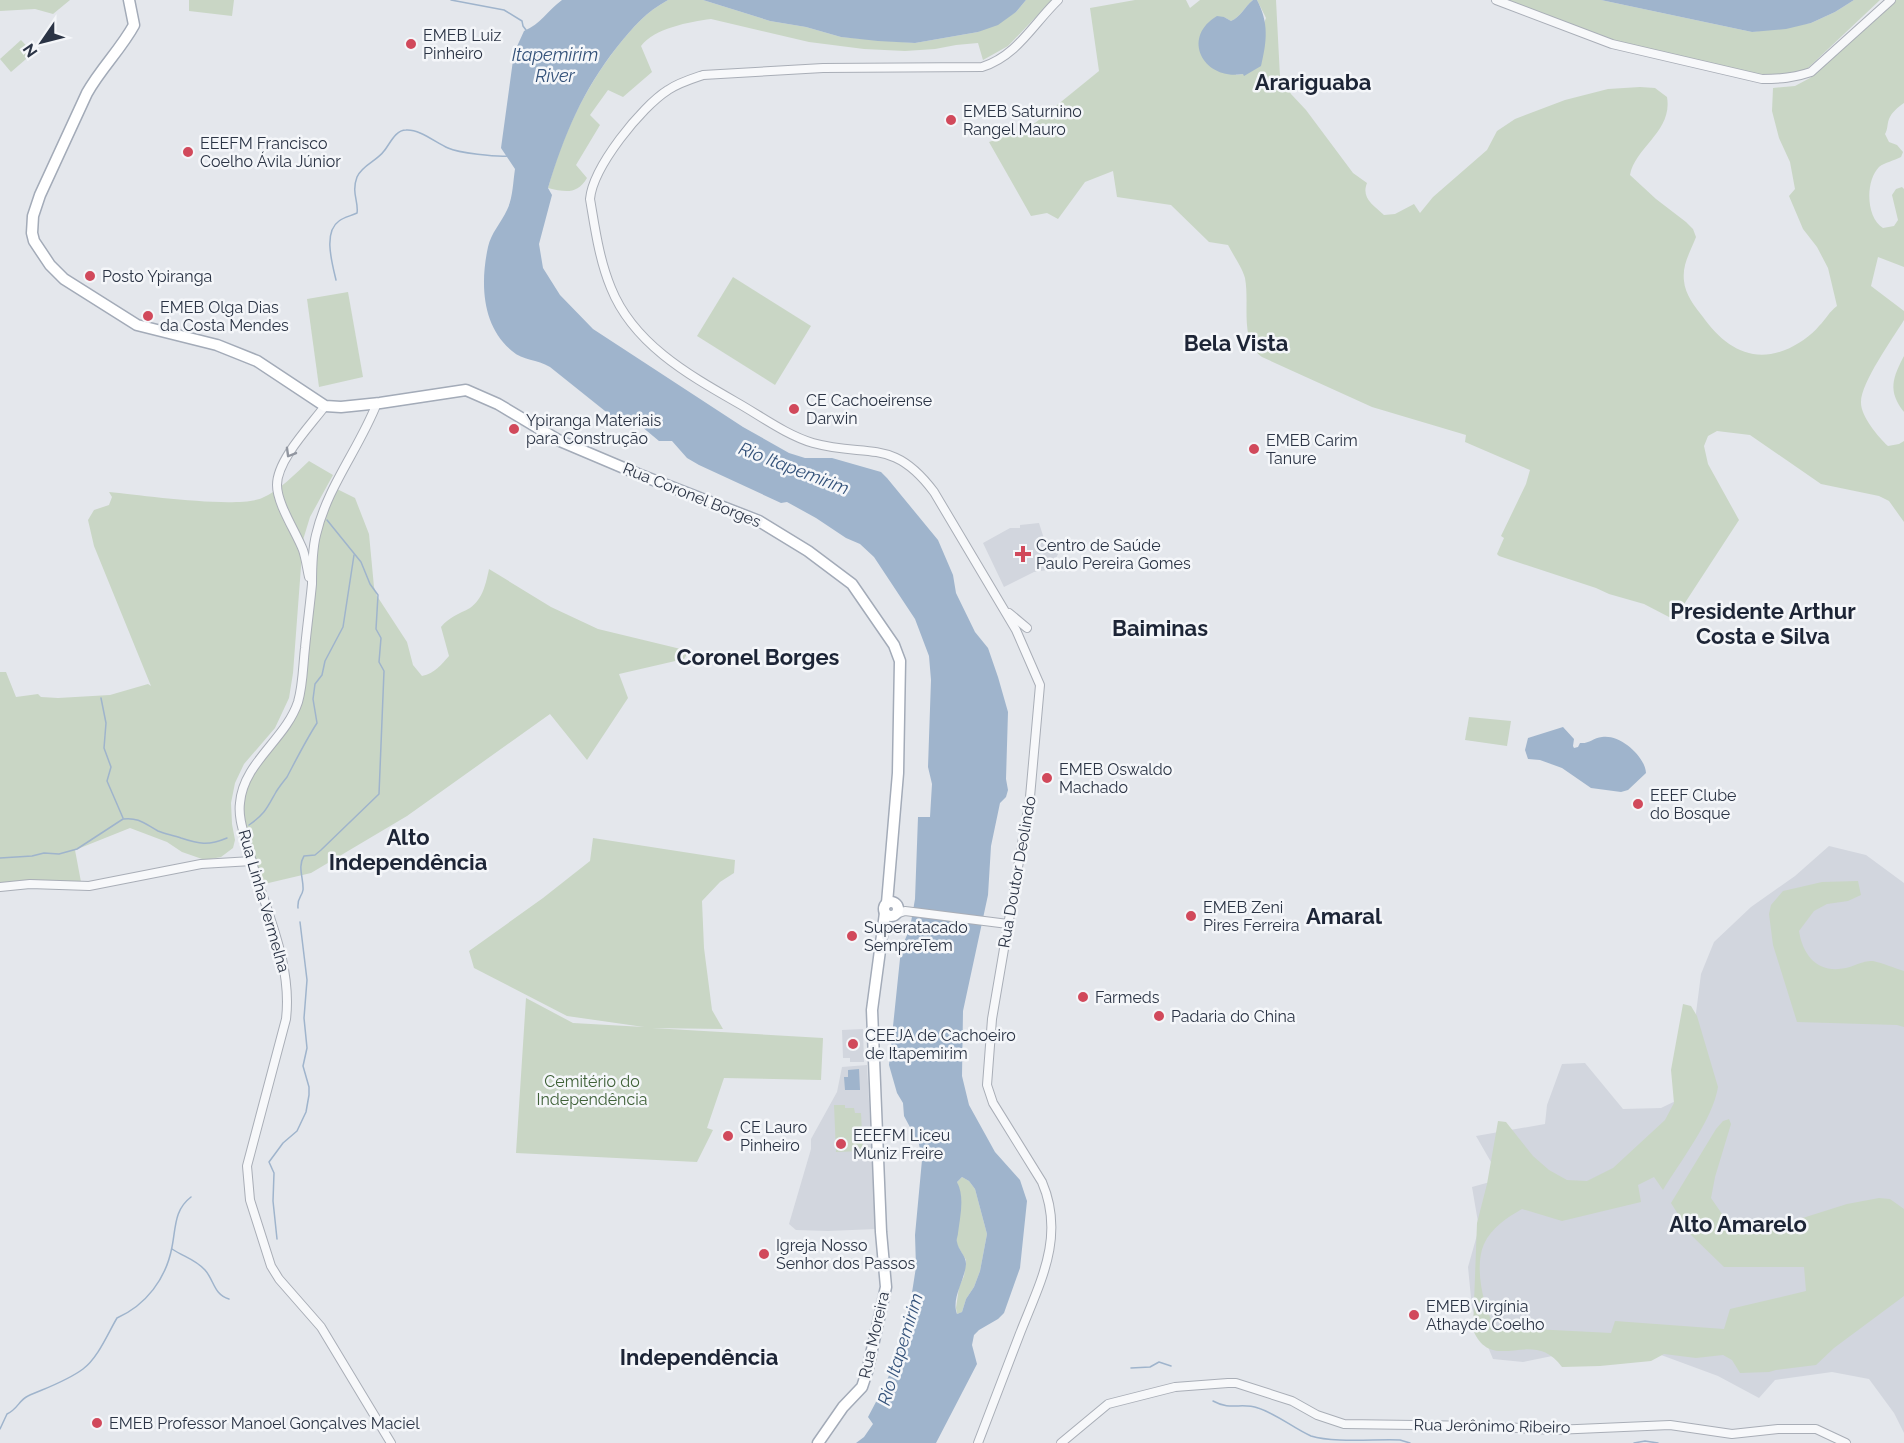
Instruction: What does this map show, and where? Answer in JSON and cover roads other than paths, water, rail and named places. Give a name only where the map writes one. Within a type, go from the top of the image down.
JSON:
[{"type":"main road","points":[[129,0],[134,25],[124,43],[91,86],[40,195],[33,216],[34,241],[50,265],[64,279],[137,325],[217,345],[256,361],[325,406],[377,403]]},
{"type":"main road","name":"Rua Coronel Borges","points":[[377,403],[466,390],[498,404],[560,441],[759,521],[808,551],[852,584],[894,645],[900,661],[898,773],[888,888],[896,909]]},
{"type":"main road","name":"Rua Moreira","points":[[818,1443],[843,1407],[862,1387],[886,1287],[881,1232],[872,1010],[883,925],[896,909]]},
{"type":"street","points":[[1027,628],[1002,608],[934,492],[922,476],[905,462],[889,454],[830,446],[800,439],[694,378],[673,364],[646,340],[620,306],[611,288],[603,265],[590,199],[591,189],[600,168],[646,107],[669,88],[703,75],[823,68],[982,67],[1005,56],[1021,43],[1058,0]]},
{"type":"street","points":[[1496,0],[1612,44],[1762,79],[1780,79],[1796,78],[1811,72],[1891,0]]},
{"type":"street","name":"Rua Linha Vermelha","points":[[377,403],[333,487],[322,514],[314,548],[298,700],[286,725],[255,766],[240,801],[240,815],[252,861],[272,920],[286,981],[288,1001],[286,1019],[247,1166],[250,1200],[267,1257],[279,1279],[321,1327],[391,1443]]},
{"type":"street","points":[[311,590],[302,548],[290,524],[277,485],[281,470],[291,450],[325,406]]},
{"type":"street","name":"Rua Doutor Deolindo","points":[[978,1443],[1044,1277],[1051,1244],[1051,1210],[1047,1193],[988,1092],[992,1019],[1030,797],[1040,685],[1016,630],[1002,608]]},
{"type":"street","points":[[0,887],[30,884],[89,886],[191,865],[252,861]]},
{"type":"street","points":[[896,909],[1008,924]]},
{"type":"street","name":"Rua Jerônimo Ribeiro","points":[[1061,1443],[1084,1421],[1108,1404],[1175,1387],[1236,1383],[1292,1401],[1317,1415],[1344,1424],[1485,1426],[1554,1430],[1670,1425],[1732,1434],[1778,1429],[1816,1429],[1846,1443]]},
{"type":"water","name":"Itapemirim River","points":[[562,0],[668,0],[640,20],[623,40],[594,80],[576,114],[548,188],[552,195],[539,244],[543,268],[560,295],[593,329],[743,427],[789,453],[805,458],[832,458],[881,472],[938,540],[953,575],[956,593],[975,632],[988,648],[1008,712],[1006,779],[1008,790],[1006,797],[1000,803],[991,846],[988,895],[963,1011],[962,1076],[969,1105],[995,1152],[1020,1180],[1027,1201],[1020,1268],[1004,1313],[974,1335],[972,1345],[977,1364],[936,1443],[856,1443],[864,1437],[873,1424],[868,1417],[886,1383],[906,1331],[916,1267],[915,1235],[922,1160],[919,1144],[904,1116],[903,1103],[897,1093],[889,1065],[901,949],[910,928],[915,899],[918,817],[930,817],[932,784],[928,767],[931,680],[929,656],[915,619],[874,557],[860,544],[787,502],[781,503],[699,465],[687,458],[672,441],[659,441],[641,426],[620,423],[550,367],[516,354],[502,341],[494,329],[486,304],[484,275],[489,242],[507,210],[515,169],[501,148],[514,53],[524,31],[535,25]],"holes":[[[962,1177],[969,1181],[975,1189],[987,1234],[980,1271],[962,1312],[957,1314],[957,1295],[966,1264],[957,1241],[961,1214],[957,1182]]]},
{"type":"water","points":[[703,0],[1026,0],[1016,12],[998,25],[978,32],[915,43],[841,37],[806,27],[770,21]]},
{"type":"water","points":[[1253,0],[1257,0],[1261,8],[1265,24],[1266,40],[1261,66],[1244,76],[1217,71],[1201,56],[1200,35],[1206,25],[1217,16],[1231,21],[1238,17]]},
{"type":"water","points":[[1601,0],[1854,0],[1811,23],[1786,29],[1752,32]]},
{"type":"water","points":[[1563,727],[1574,739],[1574,748],[1580,743],[1602,737],[1609,737],[1624,743],[1636,753],[1645,766],[1646,773],[1628,790],[1621,792],[1591,788],[1562,768],[1540,760],[1528,759],[1525,750],[1528,738]]},
{"type":"water","points":[[859,1069],[860,1090],[845,1090],[844,1077],[848,1077],[848,1070]]},
{"type":"waterway","points":[[451,0],[504,10],[522,21],[526,30]]},
{"type":"waterway","points":[[336,280],[330,248],[331,232],[343,218],[357,213],[355,188],[359,173],[381,154],[399,132],[411,130],[460,152],[508,156]]},
{"type":"waterway","points":[[298,908],[303,890],[301,869],[304,856],[315,855],[379,794],[384,671],[379,662],[381,638],[376,629],[378,595],[370,584],[361,562],[327,520]]},
{"type":"waterway","points":[[249,825],[268,807],[317,723],[313,699],[315,684],[322,675],[325,661],[343,627],[354,555]]},
{"type":"waterway","points":[[101,698],[106,723],[104,748],[111,767],[107,781],[123,818]]},
{"type":"waterway","points":[[0,858],[44,853],[59,854],[77,849],[123,819],[138,820],[161,832],[198,843],[209,843],[227,838]]},
{"type":"waterway","points":[[277,1239],[273,1201],[274,1173],[269,1162],[283,1143],[297,1131],[306,1112],[309,1095],[303,1066],[307,1048],[304,1018],[307,980],[300,922]]},
{"type":"waterway","points":[[0,1429],[7,1414],[25,1398],[83,1369],[98,1352],[117,1318],[137,1306],[153,1290],[169,1259],[181,1207],[191,1197]]},
{"type":"waterway","points":[[172,1249],[201,1266],[217,1291],[229,1299]]},
{"type":"waterway","points":[[1131,1368],[1150,1367],[1159,1362],[1171,1366]]},
{"type":"waterway","points":[[1213,1401],[1231,1406],[1258,1408],[1311,1436],[1320,1438],[1400,1440],[1410,1443]]},
{"type":"waterway","points":[[1634,1443],[1645,1441],[1658,1443]]},
{"type":"place","name":"EMEB Luiz Pinheiro","points":[[411,44]]},
{"type":"place","name":"EMEB Saturnino Rangel Mauro","points":[[951,120]]},
{"type":"place","name":"EEEFM Francisco Coelho Ávila Júnior","points":[[188,152]]},
{"type":"place","name":"Posto Ypiranga","points":[[90,276]]},
{"type":"place","name":"EMEB Olga Dias da Costa Mendes","points":[[148,316]]},
{"type":"place","name":"CE Cachoeirense Darwin","points":[[794,409]]},
{"type":"place","name":"Ypiranga Materiais para Construção","points":[[514,429]]},
{"type":"place","name":"EMEB Carim Tanure","points":[[1254,449]]},
{"type":"place","name":"Centro de Saúde Paulo Pereira Gomes","points":[[1023,554]]},
{"type":"place","name":"EMEB Oswaldo Machado","points":[[1047,778]]},
{"type":"place","name":"EEEF Clube do Bosque","points":[[1638,804]]},
{"type":"place","name":"EMEB Zeni Pires Ferreira","points":[[1191,916]]},
{"type":"place","name":"Superatacado SempreTem","points":[[852,936]]},
{"type":"place","name":"Farmeds","points":[[1083,997]]},
{"type":"place","name":"Padaria do China","points":[[1159,1016]]},
{"type":"place","name":"CEEJA de Cachoeiro de Itapemirim","points":[[853,1044]]},
{"type":"place","name":"CE Lauro Pinheiro","points":[[728,1136]]},
{"type":"place","name":"EEEFM Liceu Muniz Freire","points":[[841,1144]]},
{"type":"place","name":"Igreja Nosso Senhor dos Passos","points":[[764,1254]]},
{"type":"place","name":"EMEB Virgínia Athayde Coelho","points":[[1414,1315]]},
{"type":"place","name":"EMEB Professor Manoel Gonçalves Maciel","points":[[97,1423]]},
{"type":"district","name":"Arariguaba","points":[[1313,82]]},
{"type":"district","name":"Bela Vista","points":[[1236,343]]},
{"type":"district","name":"Presidente Arthur Costa e Silva","points":[[1763,624]]},
{"type":"district","name":"Baiminas","points":[[1160,628]]},
{"type":"district","name":"Coronel Borges","points":[[758,657]]},
{"type":"district","name":"Alto Independência","points":[[408,850]]},
{"type":"district","name":"Amaral","points":[[1344,916]]},
{"type":"district","name":"Alto Amarelo","points":[[1738,1224]]},
{"type":"district","name":"Independência","points":[[699,1357]]},
{"type":"water label","name":"Rio Itapemirim","points":[[794,468]]},
{"type":"water label","name":"Rio Itapemirim","points":[[900,1349]]},
{"type":"park label","name":"Cemitério do Independência","points":[[592,1090]]}]
